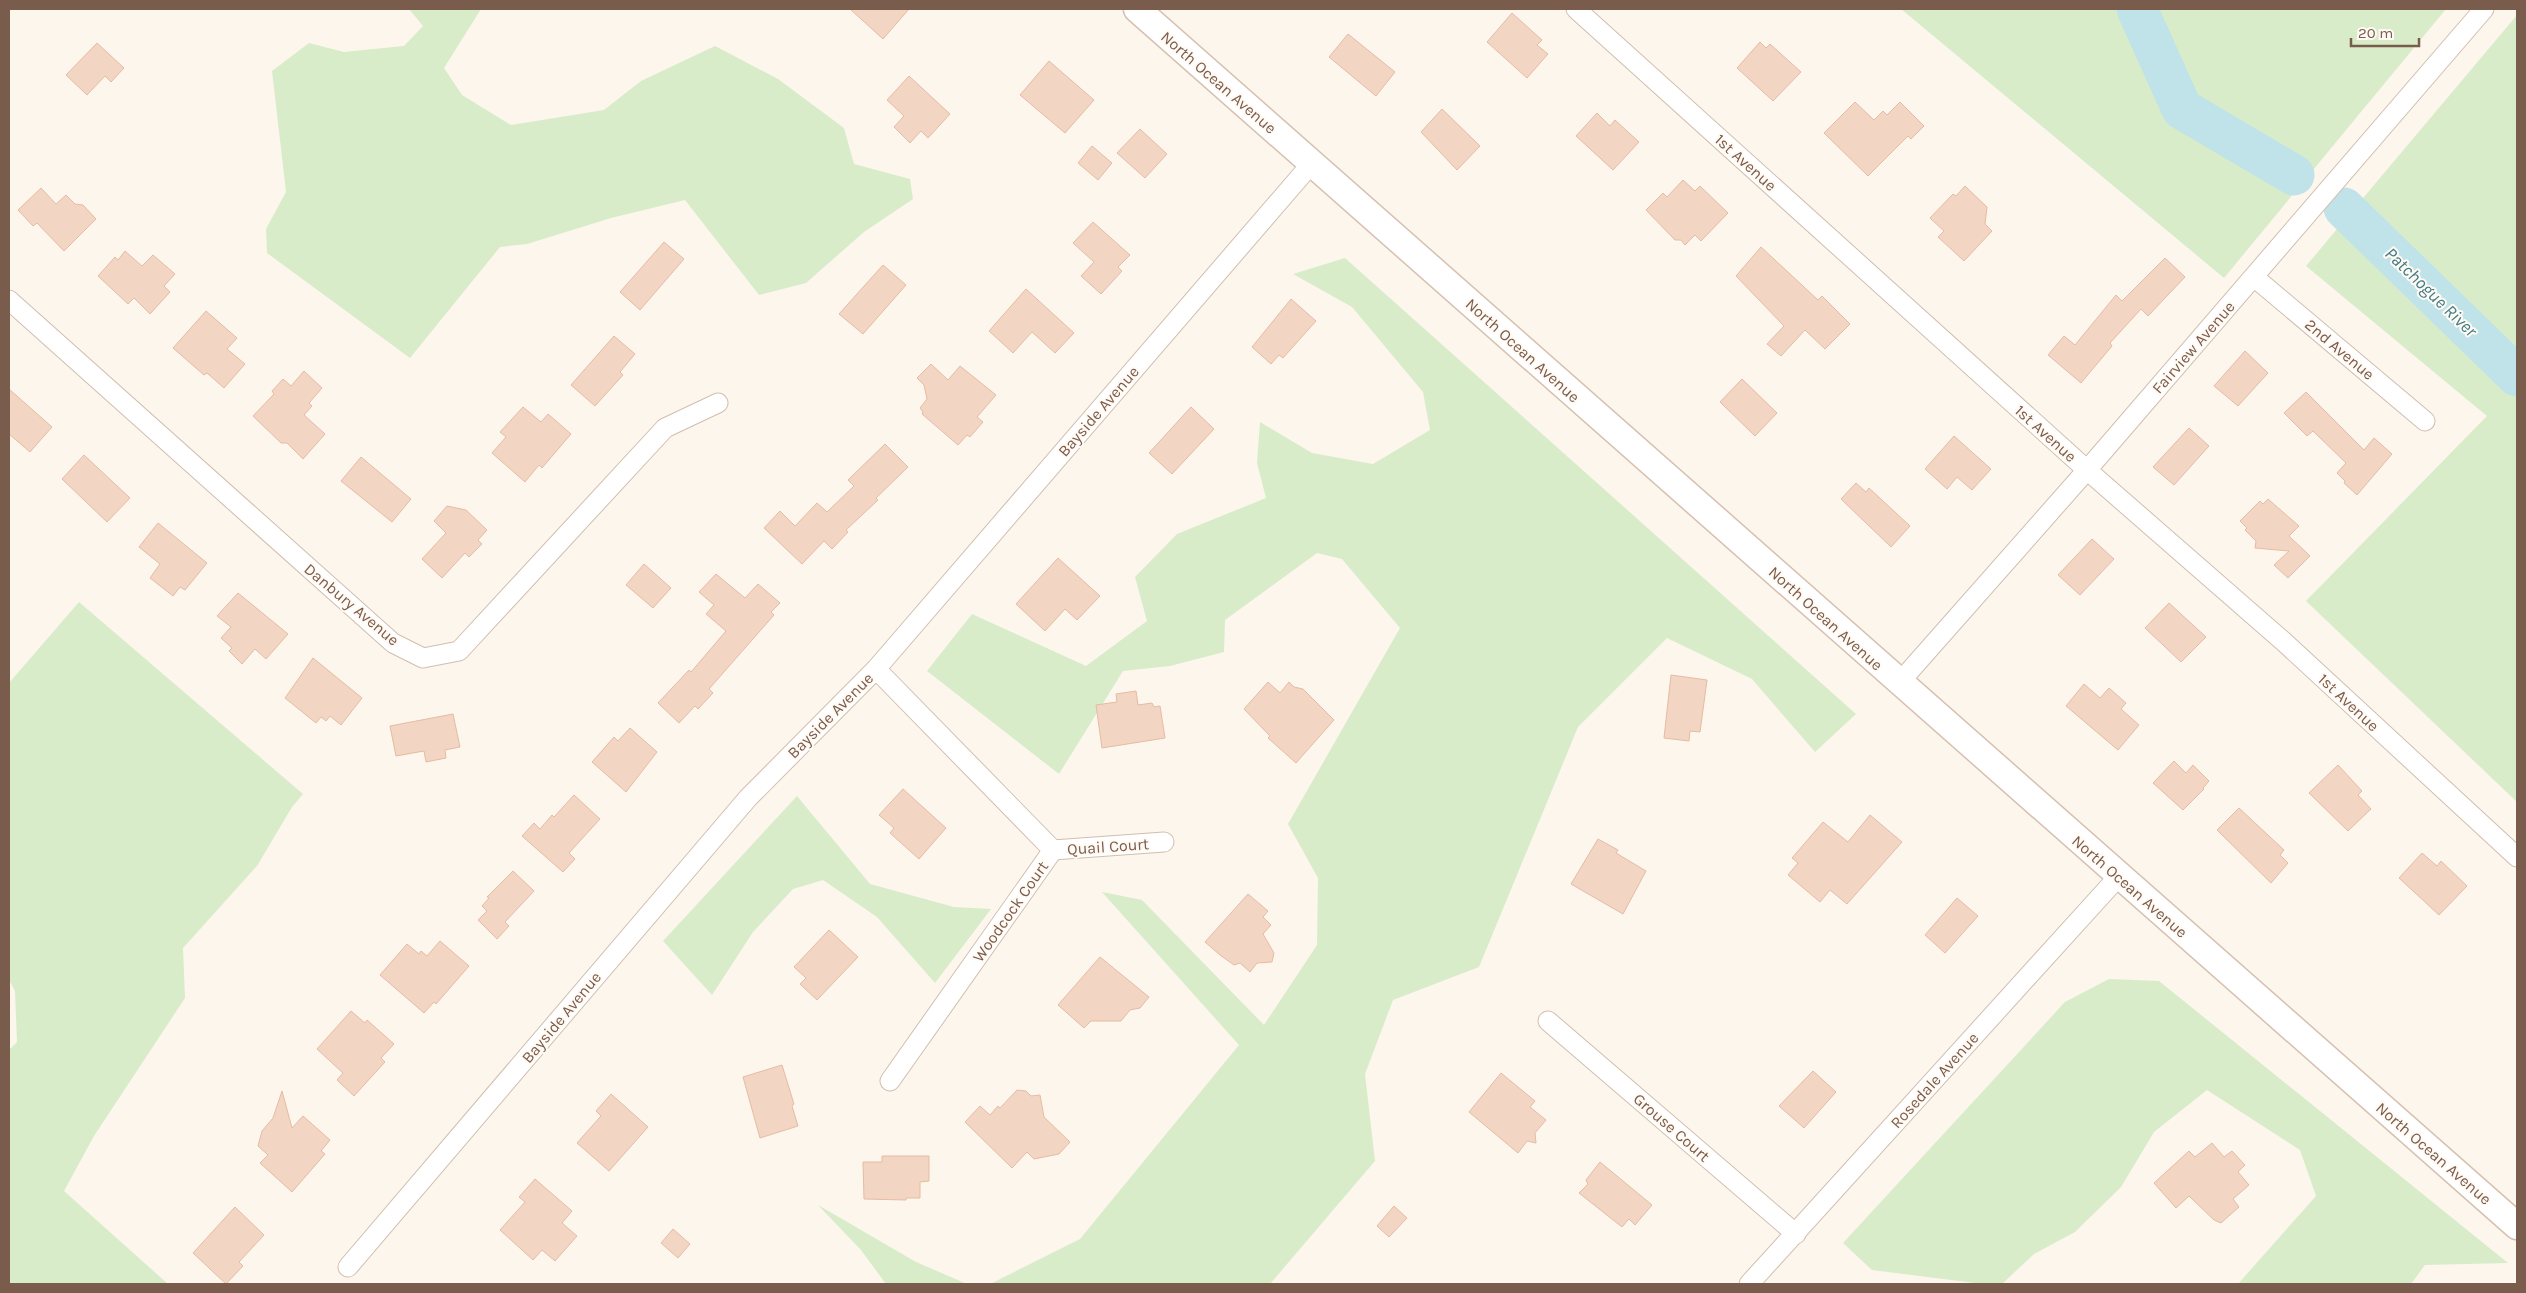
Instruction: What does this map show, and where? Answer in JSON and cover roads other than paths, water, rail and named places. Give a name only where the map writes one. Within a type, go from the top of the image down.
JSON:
[{"type":"main road","name":"North Ocean Avenue","points":[[1137,9],[1899,683],[2517,1226]]},
{"type":"street","name":"1st Avenue","points":[[1576,9],[2086,470],[2283,641],[2517,857]]},
{"type":"street","name":"Fairview Avenue","points":[[1899,683],[2254,277],[2484,9]]},
{"type":"street","name":"Bayside Avenue","points":[[348,1267],[748,798],[876,669],[1312,163]]},
{"type":"street","name":"2nd Avenue","points":[[2254,277],[2426,421]]},
{"type":"street","name":"Danbury Avenue","points":[[9,300],[393,643],[423,658],[459,651],[665,428],[718,403]]},
{"type":"street","name":"Woodcock Court","points":[[876,669],[1052,850],[890,1081]]},
{"type":"street","name":"Quail Court","points":[[1052,850],[1164,842]]},
{"type":"street","name":"Rosedale Avenue","points":[[1749,1284],[2119,876]]},
{"type":"street","name":"Grouse Court","points":[[1548,1021],[1796,1234]]},
{"type":"waterway","name":"Patchogue River","points":[[2137,9],[2182,109],[2294,175]]},
{"type":"waterway","name":"Patchogue River","points":[[2344,208],[2517,376]]}]
